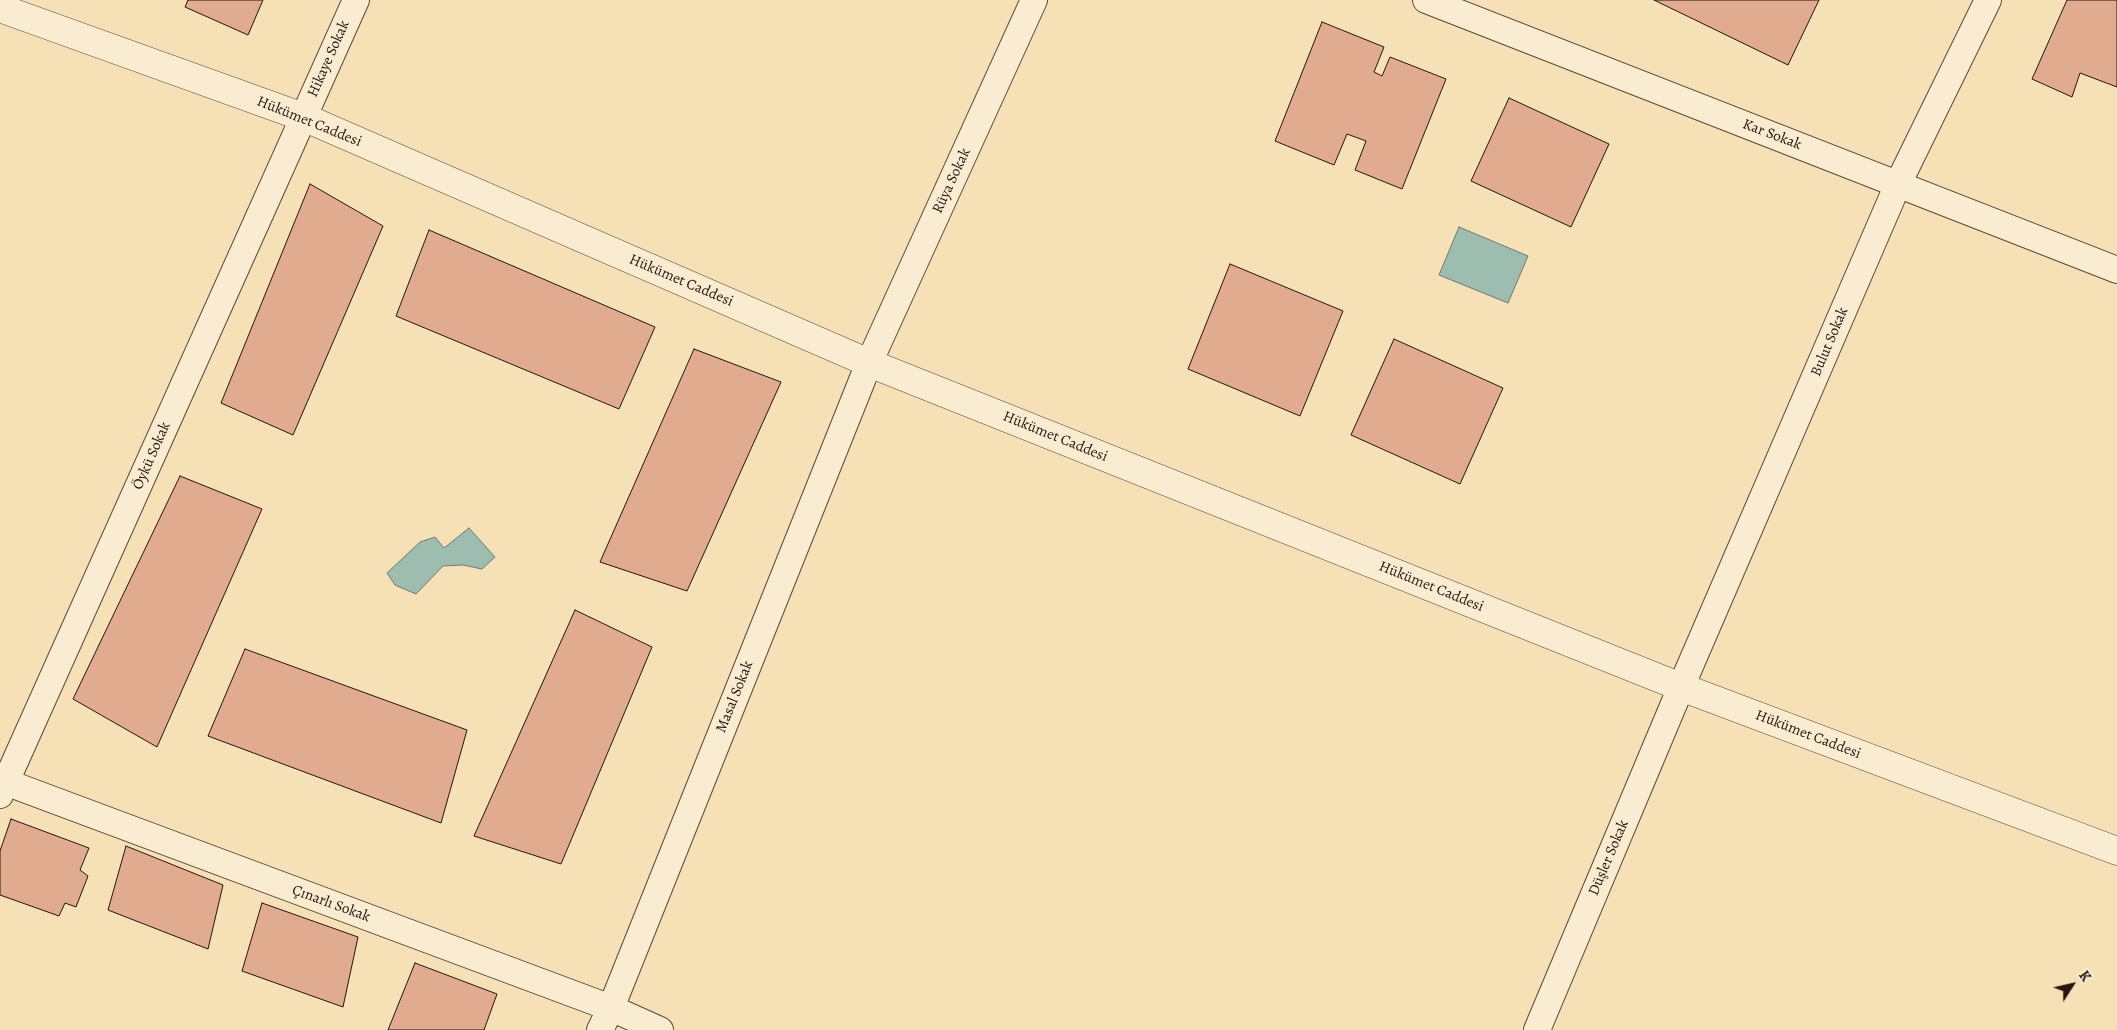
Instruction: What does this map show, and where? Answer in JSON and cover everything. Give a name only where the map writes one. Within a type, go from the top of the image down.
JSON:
[{"type":"street","name":"Hikaye Sokak","points":[[303,117],[356,0]]},
{"type":"street","name":"Rüya Sokak","points":[[869,363],[1034,0]]},
{"type":"street","name":"Kar Sokak","points":[[1426,0],[2117,270]]},
{"type":"street","name":"Bulut Sokak","points":[[1681,687],[1898,184],[1988,0]]},
{"type":"street","name":"Hükümet Caddesi","points":[[0,8],[303,117],[869,363],[1681,687],[2117,851]]},
{"type":"street","name":"Öykü Sokak","points":[[2,786],[303,117]]},
{"type":"street","name":"Masal Sokak","points":[[605,1019],[869,363]]},
{"type":"street","name":"Düşler Sokak","points":[[1537,1030],[1681,687]]},
{"type":"street","name":"Çınarlı Sokak","points":[[2,786],[605,1019],[660,1030]]},
{"type":"shaded area","points":[[1459,227],[1528,256],[1508,303],[1439,275]]},
{"type":"shaded area","points":[[469,528],[495,557],[482,569],[463,565],[443,566],[416,594],[395,585],[387,573],[420,542],[435,537],[444,548]]},
{"type":"building","points":[[188,0],[263,0],[248,35],[185,7]]},
{"type":"building","points":[[1654,0],[1819,0],[1788,65]]},
{"type":"building","points":[[2067,0],[2117,0],[2117,87],[2080,73],[2072,97],[2032,79]]},
{"type":"building","points":[[1322,22],[1384,47],[1374,72],[1382,76],[1390,57],[1446,79],[1402,189],[1355,170],[1366,141],[1347,134],[1334,165],[1275,141]]},
{"type":"building","points":[[1509,98],[1609,144],[1571,227],[1471,181]]},
{"type":"building","points":[[310,184],[383,226],[293,435],[221,403]]},
{"type":"building","points":[[429,230],[655,327],[619,409],[396,316]]},
{"type":"building","points":[[1230,264],[1343,311],[1300,416],[1188,369]]},
{"type":"building","points":[[1394,339],[1503,388],[1460,484],[1351,435]]},
{"type":"building","points":[[694,349],[781,382],[687,591],[600,562]]},
{"type":"building","points":[[180,476],[262,509],[157,747],[73,699]]},
{"type":"building","points":[[575,610],[652,647],[561,864],[474,836]]},
{"type":"building","points":[[245,649],[467,730],[441,823],[208,736]]},
{"type":"building","points":[[11,819],[89,848],[80,870],[88,876],[76,907],[65,903],[59,916],[0,895],[0,851]]},
{"type":"building","points":[[126,846],[223,885],[208,949],[108,910]]},
{"type":"building","points":[[262,903],[358,937],[343,1007],[242,971]]},
{"type":"building","points":[[415,963],[497,994],[484,1030],[388,1030]]}]
